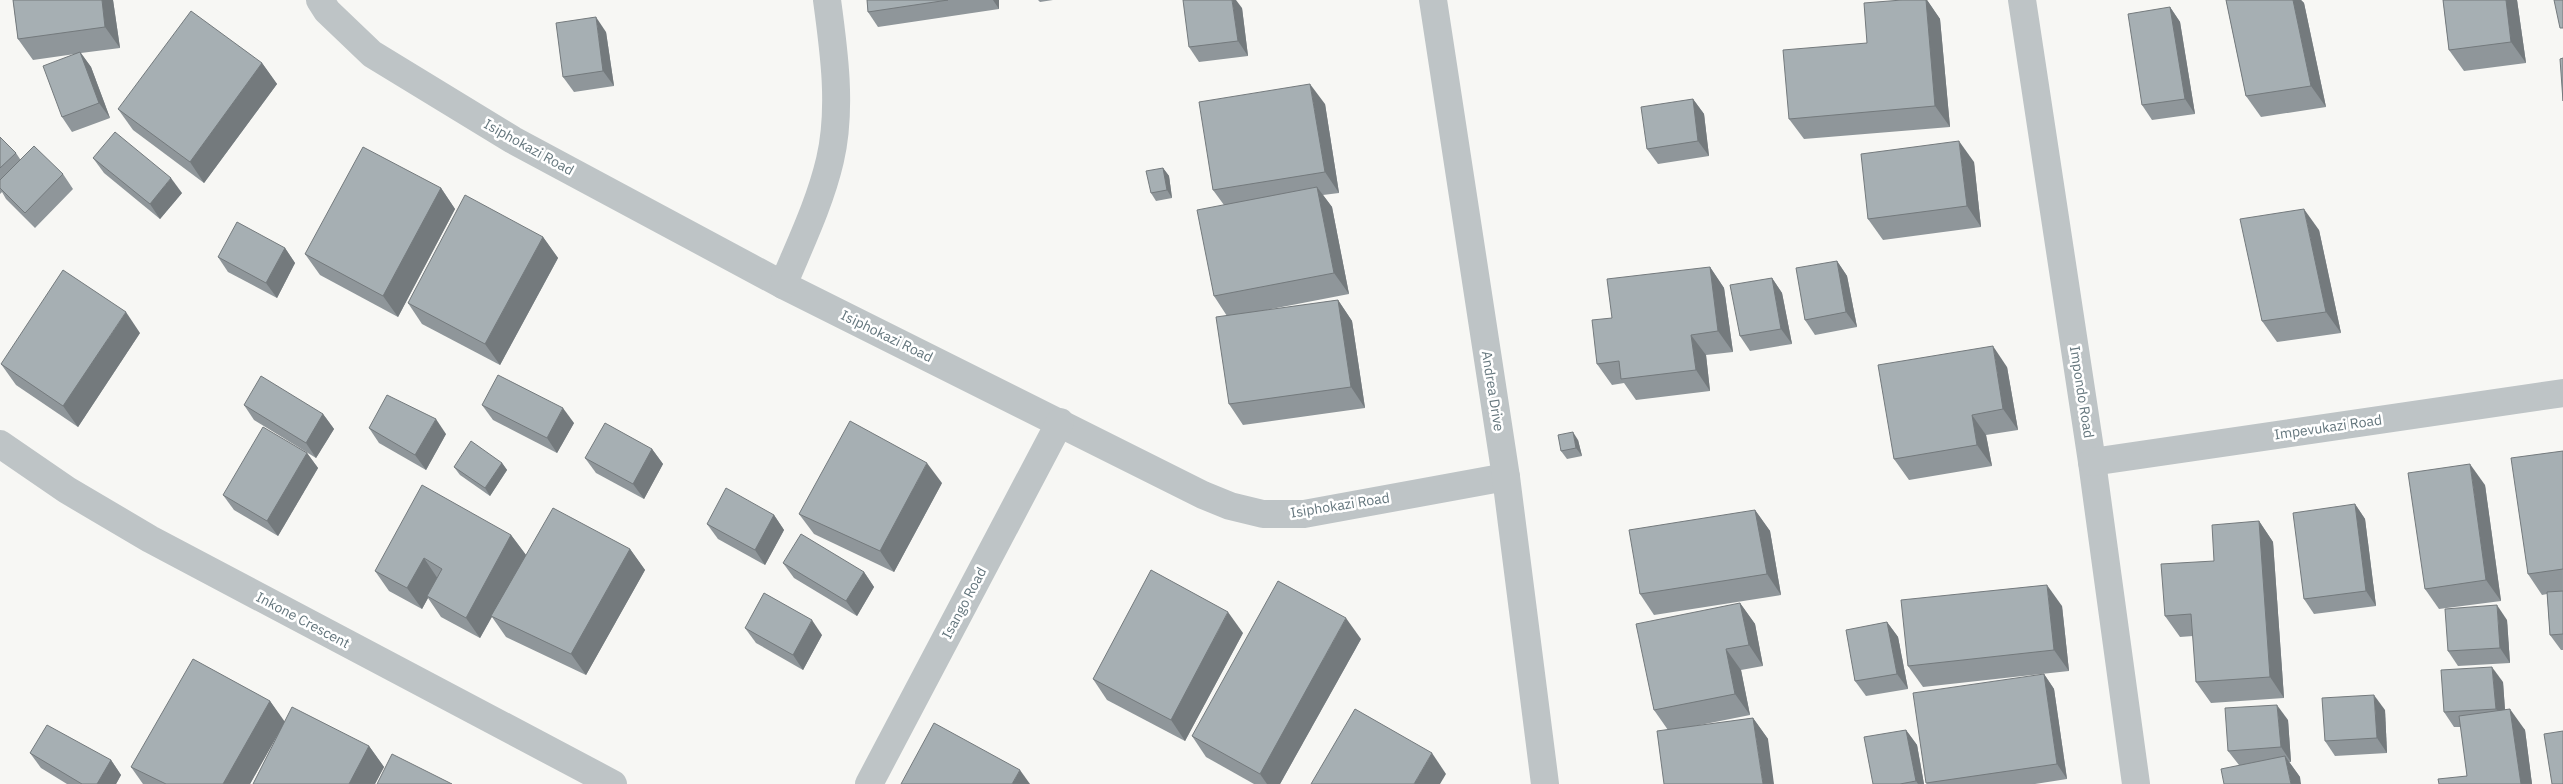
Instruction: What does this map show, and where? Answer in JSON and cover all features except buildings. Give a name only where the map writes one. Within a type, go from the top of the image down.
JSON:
[{"type":"street","name":"Isiphokazi Road","points":[[320,0],[327,11],[380,59],[513,140],[783,285],[1203,495],[1230,506],[1263,514],[1304,514],[1506,477]]},
{"type":"street","points":[[783,285],[821,195],[831,158],[835,111],[833,43],[826,0]]},
{"type":"street","name":"Andrea Drive","points":[[1433,0],[1506,477],[1545,784]]},
{"type":"street","name":"Impondo Road","points":[[2022,0],[2092,462],[2136,784]]},
{"type":"street","name":"Impevukazi Road","points":[[2092,462],[2563,393]]},
{"type":"street","name":"Isango Road","points":[[869,784],[1060,422]]},
{"type":"street","name":"Inkone Crescent","points":[[0,444],[67,490],[150,539],[613,784]]}]
